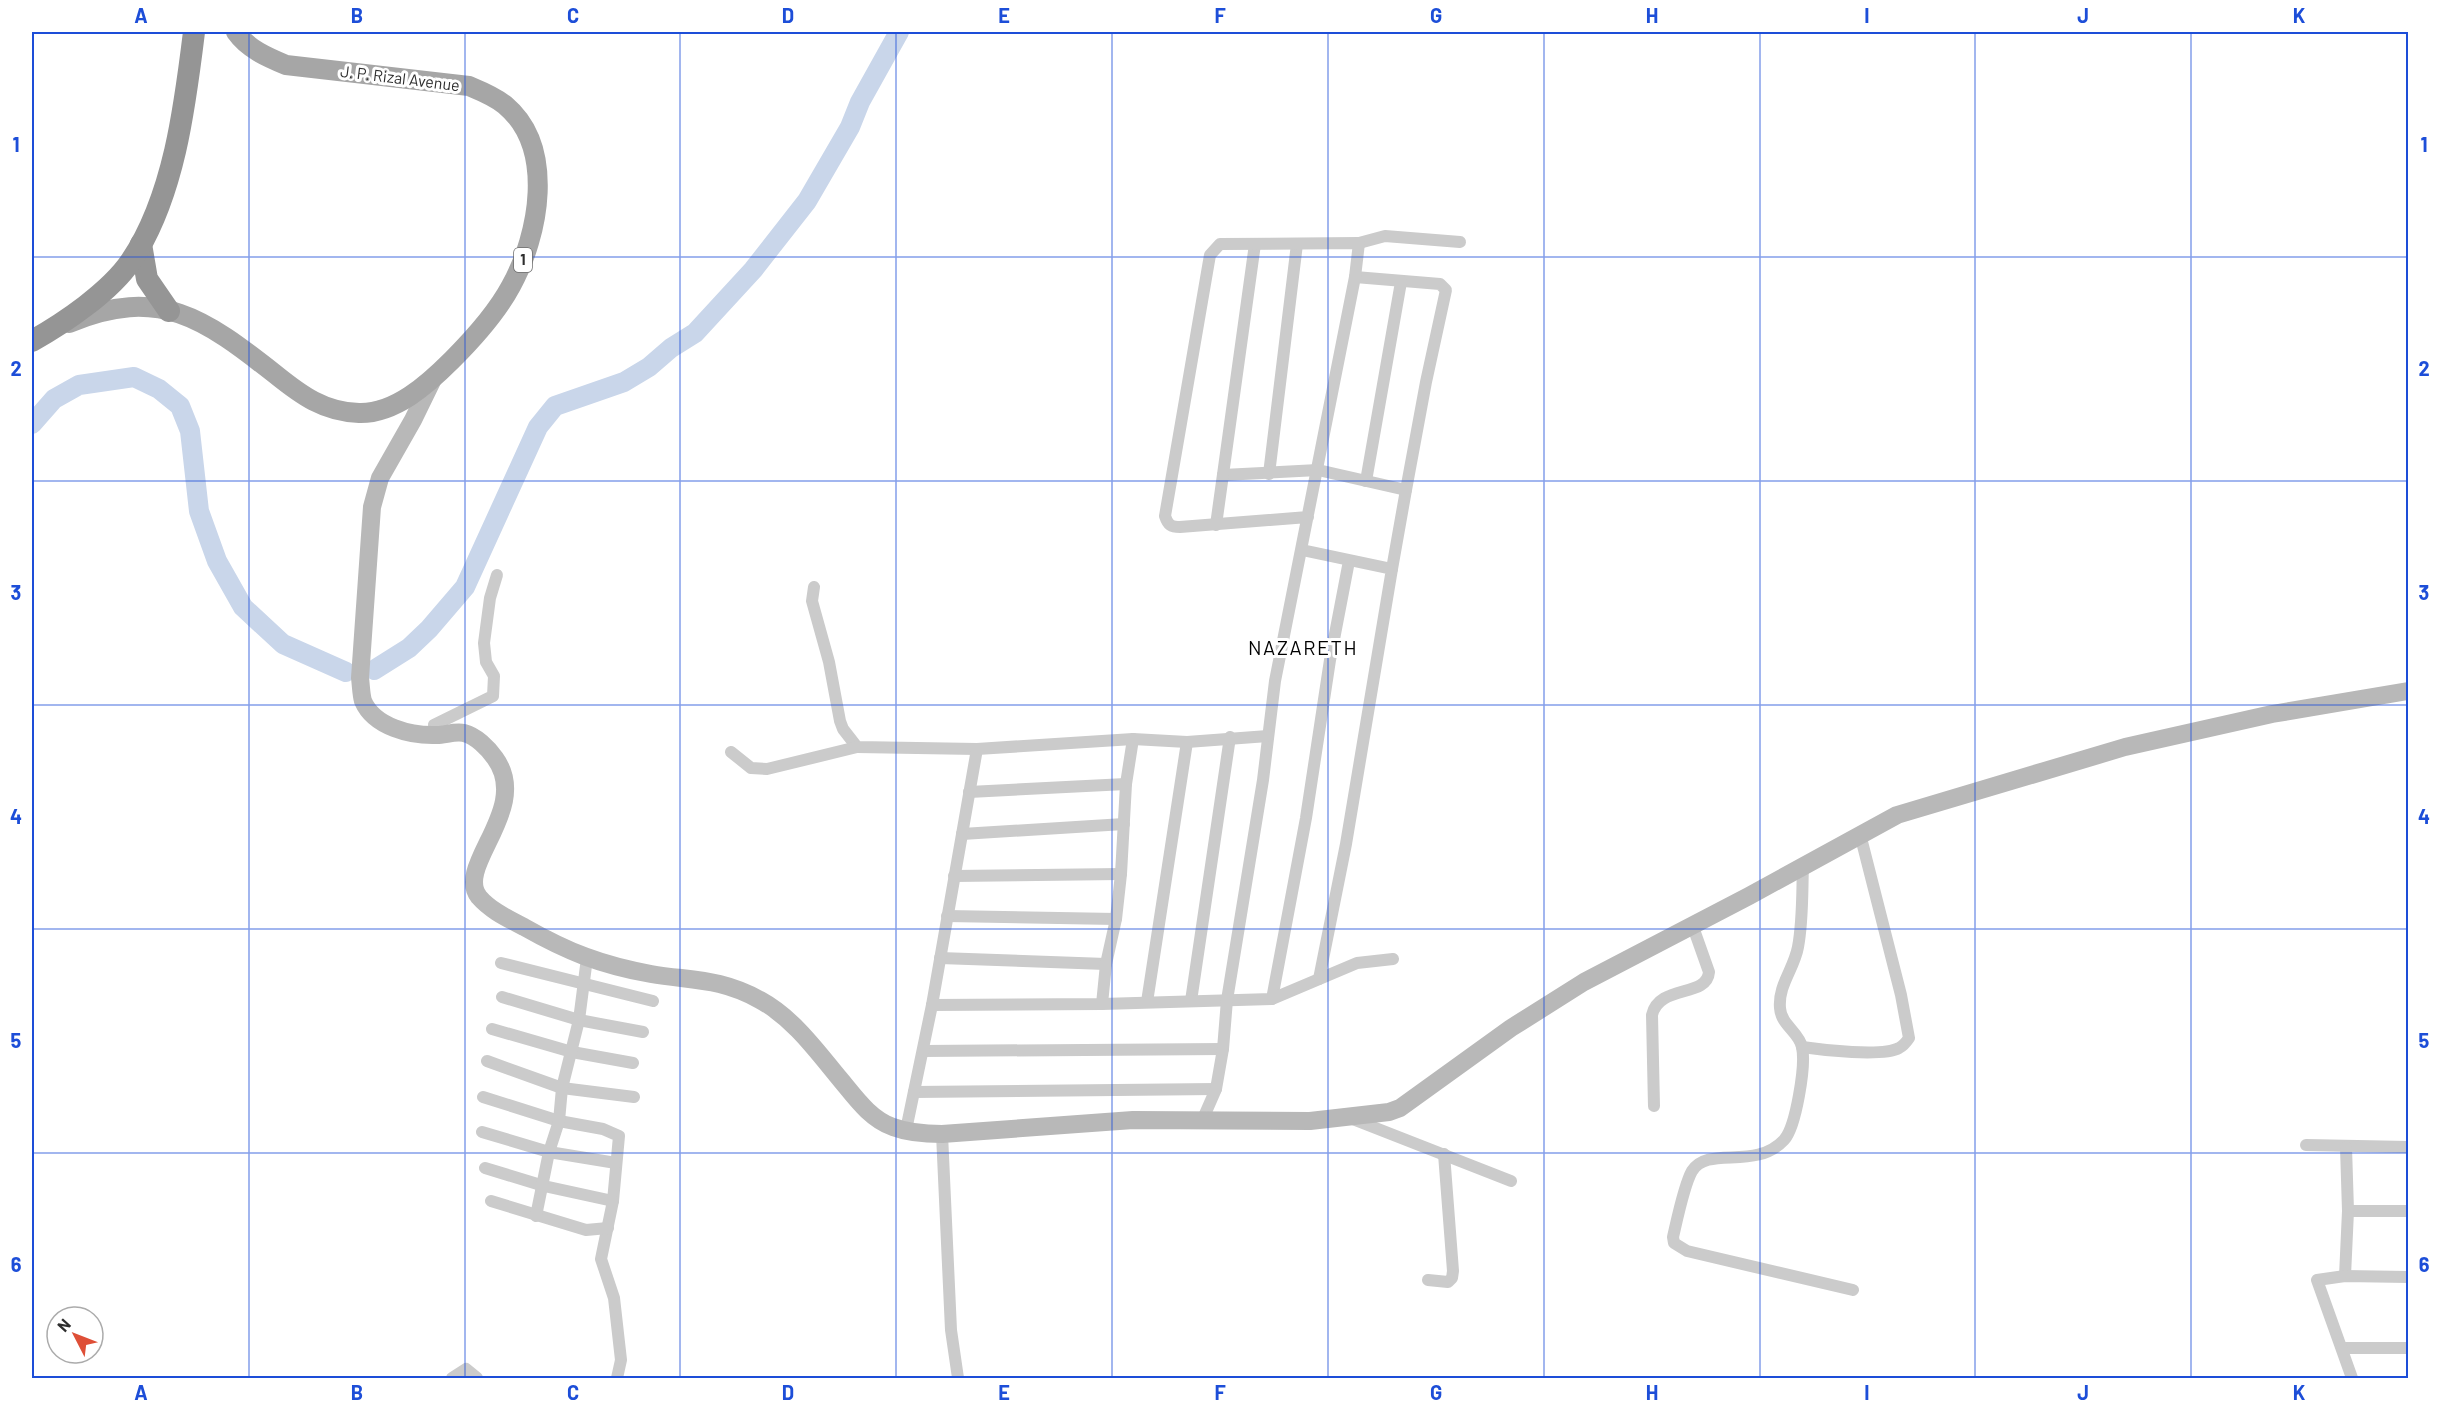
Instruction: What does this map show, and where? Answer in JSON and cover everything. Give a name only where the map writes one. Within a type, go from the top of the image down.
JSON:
[{"type":"highway","points":[[38,338],[106,289],[130,262],[141,244],[163,191],[184,114],[194,32]]},
{"type":"highway","points":[[141,244],[147,279],[169,311]]},
{"type":"main road","name":"J. P. Rizal Avenue","points":[[38,338],[104,310],[136,307],[169,311],[204,322],[228,337],[316,405],[339,411],[362,413],[382,408],[410,395],[433,379],[470,342],[497,309],[512,286],[526,253],[534,222],[537,192],[534,148],[519,119],[505,104],[469,86],[286,65],[266,57],[236,32]]},
{"type":"main road","points":[[433,379],[380,478],[372,507],[360,678],[363,701],[382,724],[435,735],[462,733],[471,736],[486,747],[497,760],[504,780],[504,800],[500,818],[473,874],[473,886],[479,897],[502,915],[565,950],[587,958],[652,974],[709,980],[738,989],[762,1001],[786,1017],[872,1115],[893,1127],[906,1130],[942,1134],[1084,1123],[1310,1121],[1374,1115],[1400,1108],[1511,1029],[1584,982],[1897,814],[2125,747],[2272,714],[2409,691]]},
{"type":"street","points":[[1308,517],[1174,527],[1167,522],[1165,516],[1210,255],[1220,244],[1359,243],[1385,236],[1460,242]]},
{"type":"street","points":[[1202,1121],[1216,1089],[1223,1049],[1227,1000],[1243,910],[1275,681],[1318,470],[1355,277],[1359,243]]},
{"type":"street","points":[[1216,525],[1256,244]]},
{"type":"street","points":[[1269,474],[1297,244]]},
{"type":"street","points":[[1319,979],[1346,844],[1406,490],[1446,290],[1440,284],[1355,277]]},
{"type":"street","points":[[1365,481],[1401,282]]},
{"type":"street","points":[[1223,475],[1318,470],[1406,490]]},
{"type":"street","points":[[1302,550],[1392,569]]},
{"type":"street","points":[[1272,999],[1306,818],[1330,660],[1349,561]]},
{"type":"street","points":[[435,735],[434,725],[493,696],[494,676],[486,662],[484,643],[490,598],[497,575]]},
{"type":"street","points":[[814,587],[812,601],[829,662],[840,721],[843,729],[857,747]]},
{"type":"street","points":[[731,753],[751,768],[767,769],[857,747],[977,749],[1133,739],[1187,741],[1268,736]]},
{"type":"street","points":[[1191,1001],[1230,737]]},
{"type":"street","points":[[1102,1004],[1106,964],[1116,919],[1126,784],[1133,739]]},
{"type":"street","points":[[1147,1002],[1187,741]]},
{"type":"street","points":[[906,1130],[932,1005],[977,749]]},
{"type":"street","points":[[969,792],[1126,784]]},
{"type":"street","points":[[962,834],[1124,824]]},
{"type":"street","points":[[1802,1047],[1835,1051],[1889,1051],[1901,1048],[1909,1038],[1901,994],[1860,834]]},
{"type":"street","points":[[1803,865],[1798,949],[1781,990],[1780,1007],[1781,1016],[1802,1047],[1797,1109],[1787,1136],[1774,1148],[1755,1157],[1710,1158],[1699,1163],[1689,1179],[1673,1237],[1674,1243],[1687,1251],[1853,1290]]},
{"type":"street","points":[[954,876],[1121,874]]},
{"type":"street","points":[[947,916],[1116,919]]},
{"type":"street","points":[[1653,1106],[1652,1015],[1654,1007],[1666,997],[1704,984],[1708,977],[1709,972],[1692,924]]},
{"type":"street","points":[[536,1216],[544,1186],[549,1152],[559,1120],[562,1088],[579,1020],[587,958]]},
{"type":"street","points":[[940,958],[1106,964]]},
{"type":"street","points":[[932,1005],[1102,1004],[1272,999],[1357,963],[1393,959]]},
{"type":"street","points":[[501,963],[652,1001]]},
{"type":"street","points":[[502,997],[579,1020],[643,1032]]},
{"type":"street","points":[[492,1029],[572,1052],[633,1064]]},
{"type":"street","points":[[923,1051],[1223,1049]]},
{"type":"street","points":[[487,1060],[562,1088],[634,1097]]},
{"type":"street","points":[[914,1092],[1216,1089]]},
{"type":"street","points":[[483,1097],[620,1136],[613,1201],[601,1259],[614,1298],[621,1360],[617,1378]]},
{"type":"street","points":[[1349,1117],[1511,1181]]},
{"type":"street","points":[[482,1132],[549,1152],[616,1163]]},
{"type":"street","points":[[942,1134],[950,1319],[958,1378]]},
{"type":"street","points":[[2306,1145],[2409,1147]]},
{"type":"street","points":[[2345,1276],[2348,1210],[2346,1147]]},
{"type":"street","points":[[1428,1280],[1448,1282],[1453,1271],[1444,1154]]},
{"type":"street","points":[[485,1168],[544,1186],[613,1201]]},
{"type":"street","points":[[491,1201],[586,1230],[608,1228]]},
{"type":"street","points":[[2348,1210],[2409,1211]]},
{"type":"street","points":[[2352,1378],[2317,1280],[2345,1276],[2409,1277]]},
{"type":"street","points":[[2342,1348],[2409,1348]]},
{"type":"street","points":[[452,1378],[466,1369],[477,1378]]},
{"type":"waterway","points":[[374,670],[409,648],[429,629],[465,587],[538,427],[555,406],[624,382],[649,367],[671,348],[695,333],[753,270],[807,201],[850,127],[860,102],[899,32]]},
{"type":"waterway","points":[[32,424],[54,399],[79,385],[134,377],[159,389],[180,406],[190,431],[199,511],[217,561],[243,607],[283,644],[346,672]]},
{"type":"district","name":"NAZARETH","points":[[1303,648]]}]
